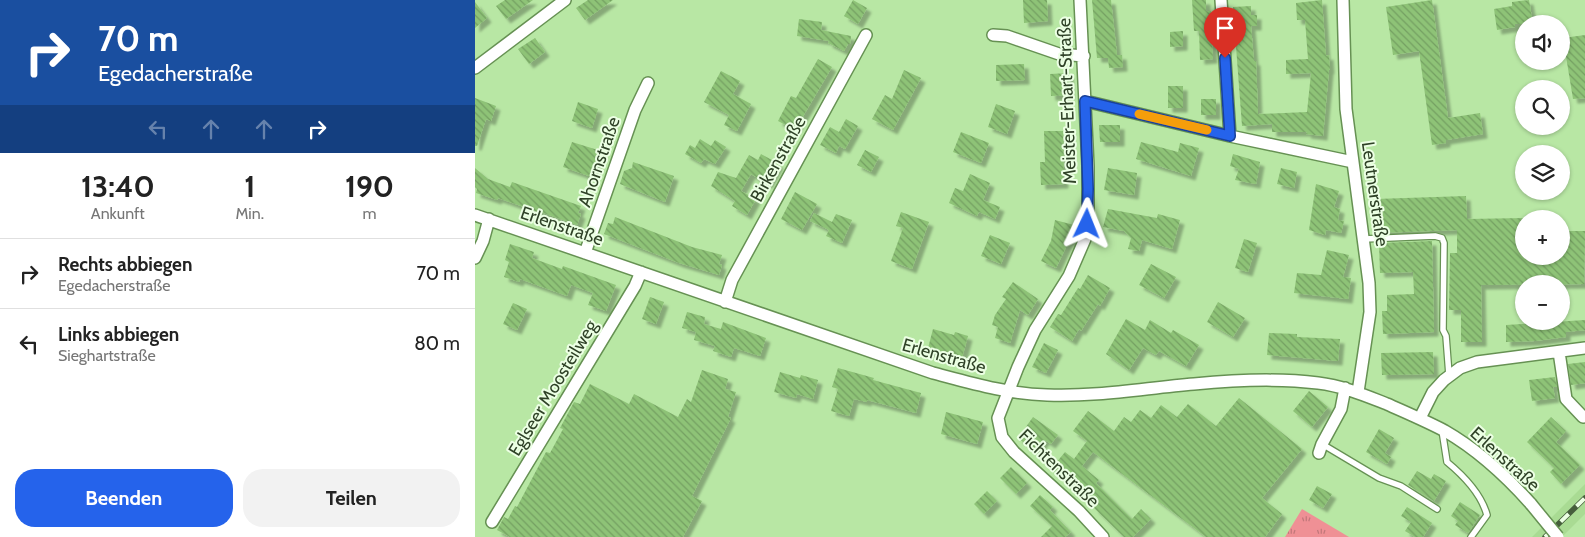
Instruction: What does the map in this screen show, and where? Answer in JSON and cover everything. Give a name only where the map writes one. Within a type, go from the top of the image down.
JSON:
[{"type":"street","points":[[475,68],[565,0]]},
{"type":"street","name":"Meister-Erhart-Straße","points":[[1009,392],[1035,330],[1069,276],[1085,239],[1088,210],[1084,56],[1080,0]]},
{"type":"street","points":[[1221,0],[1230,136]]},
{"type":"street","name":"Leutnerstraße","points":[[1343,0],[1347,109],[1369,283],[1369,312],[1358,392]]},
{"type":"street","name":"Birkenstraße","points":[[725,302],[732,280],[866,35]]},
{"type":"street","points":[[993,35],[1007,36],[1059,54],[1084,56]]},
{"type":"street","name":"Ahornstraße","points":[[585,253],[635,110],[648,84]]},
{"type":"street","points":[[1085,101],[1230,136],[1353,162]]},
{"type":"street","name":"Erlenstraße","points":[[475,215],[933,373],[1009,392],[1048,395],[1119,393],[1194,384],[1262,381],[1319,384],[1345,388],[1420,418],[1466,444],[1517,488],[1559,537]]},
{"type":"street","points":[[475,258],[483,241],[489,219]]},
{"type":"street","name":"Eglseer Moosteilweg","points":[[492,522],[635,286],[641,272]]},
{"type":"street","points":[[1420,418],[1433,392],[1460,368],[1477,362],[1585,348]]},
{"type":"street","points":[[1559,352],[1566,399],[1583,417]]},
{"type":"street","points":[[1320,449],[1341,409],[1345,388]]},
{"type":"street","name":"Fichtenstraße","points":[[1009,392],[998,418],[1002,437],[1033,470],[1079,511],[1103,537]]},
{"type":"lane","points":[[1364,239],[1435,236],[1442,238],[1443,330],[1446,336],[1449,376]]},
{"type":"lane","points":[[1442,430],[1447,462],[1461,474],[1483,502],[1487,515],[1471,537]]},
{"type":"lane","points":[[1320,449],[1379,478],[1401,486],[1437,509]]},
{"type":"shaded area","points":[[1585,484],[1585,514],[1562,537],[1532,537]]},
{"type":"green space","points":[[1302,509],[1349,537],[1285,537]]},
{"type":"building","points":[[505,0],[533,0],[506,19],[496,6]]},
{"type":"building","points":[[588,0],[613,0],[585,20],[576,8]]},
{"type":"building","points":[[853,0],[867,8],[858,24],[844,16]]},
{"type":"building","points":[[1023,0],[1047,0],[1048,21],[1024,23]]},
{"type":"building","points":[[1092,0],[1111,0],[1117,55],[1122,55],[1123,67],[1109,68],[1108,58],[1097,58]]},
{"type":"building","points":[[1192,0],[1206,0],[1206,11],[1211,11],[1213,59],[1200,60],[1199,31],[1194,31]]},
{"type":"building","points":[[1322,0],[1326,56],[1329,55],[1330,69],[1323,136],[1306,134],[1307,132],[1272,132],[1272,124],[1242,126],[1233,7],[1251,6],[1251,15],[1257,15],[1257,26],[1251,26],[1254,61],[1256,61],[1258,114],[1307,112],[1311,73],[1286,74],[1286,60],[1308,59],[1305,20],[1297,20],[1296,3]]},
{"type":"building","points":[[1432,0],[1448,118],[1480,113],[1483,134],[1446,140],[1446,143],[1432,145],[1419,51],[1393,55],[1386,7]]},
{"type":"building","points":[[1529,0],[1532,15],[1515,15],[1515,27],[1497,30],[1494,9],[1512,6],[1512,2]]},
{"type":"building","points":[[475,2],[487,18],[475,28]]},
{"type":"building","points":[[799,19],[822,22],[821,30],[851,36],[850,44],[848,44],[844,51],[828,43],[829,41],[797,36]]},
{"type":"building","points":[[1183,31],[1183,46],[1170,47],[1170,32]]},
{"type":"building","points":[[1585,35],[1585,98],[1573,99],[1568,70],[1570,70],[1570,37]]},
{"type":"building","points":[[535,38],[545,52],[529,64],[518,49]]},
{"type":"building","points":[[818,59],[832,67],[795,130],[778,121],[791,96],[796,98]]},
{"type":"building","points":[[1024,64],[1025,80],[996,81],[996,65]]},
{"type":"building","points":[[904,70],[921,78],[893,130],[872,119],[885,95],[892,99]]},
{"type":"building","points":[[721,71],[740,81],[733,94],[751,104],[737,131],[724,125],[729,115],[704,102]]},
{"type":"building","points":[[1069,73],[1070,95],[1051,96],[1050,74]]},
{"type":"building","points":[[1168,86],[1183,86],[1183,108],[1168,108]]},
{"type":"building","points":[[475,98],[496,106],[491,121],[486,119],[477,146],[475,146]]},
{"type":"building","points":[[1201,99],[1216,99],[1216,115],[1201,115]]},
{"type":"building","points":[[578,102],[598,109],[592,128],[572,121]]},
{"type":"building","points":[[996,104],[1015,111],[1007,134],[988,127]]},
{"type":"building","points":[[846,119],[858,126],[845,149],[839,146],[836,153],[820,145],[830,127],[839,132]]},
{"type":"building","points":[[1099,125],[1120,125],[1120,142],[1100,142]]},
{"type":"building","points":[[1044,131],[1063,131],[1064,184],[1041,185],[1040,162],[1045,162]]},
{"type":"building","points":[[961,132],[989,143],[981,163],[953,152]]},
{"type":"building","points":[[700,139],[711,146],[715,140],[726,147],[715,164],[704,159],[701,163],[685,154],[690,145],[695,148]]},
{"type":"building","points":[[572,142],[601,151],[592,177],[563,167]]},
{"type":"building","points":[[1141,142],[1178,152],[1180,143],[1199,148],[1191,176],[1136,159]]},
{"type":"building","points":[[865,150],[879,157],[871,172],[857,165]]},
{"type":"building","points":[[761,154],[779,164],[768,184],[751,174],[741,191],[756,199],[747,215],[732,206],[735,201],[711,186],[718,172],[736,178],[749,155],[758,160]]},
{"type":"building","points":[[1233,154],[1260,162],[1256,184],[1235,180],[1239,169],[1230,166]]},
{"type":"building","points":[[633,162],[674,176],[665,202],[620,184],[624,171],[632,168]]},
{"type":"building","points":[[475,168],[488,179],[510,187],[512,182],[581,206],[578,213],[581,214],[577,225],[498,198],[497,200],[476,193]]},
{"type":"building","points":[[1108,168],[1137,173],[1134,195],[1104,190]]},
{"type":"building","points":[[1281,168],[1297,172],[1294,188],[1277,184]]},
{"type":"building","points":[[970,174],[990,183],[983,200],[1000,207],[995,219],[979,212],[977,216],[949,203],[955,188],[963,191]]},
{"type":"building","points":[[1316,184],[1339,191],[1334,207],[1340,209],[1338,220],[1344,221],[1341,233],[1326,230],[1325,235],[1309,230]]},
{"type":"building","points":[[795,192],[817,204],[802,230],[781,219]]},
{"type":"building","points":[[1466,196],[1467,219],[1515,218],[1515,265],[1570,265],[1570,231],[1585,231],[1584,284],[1570,284],[1570,275],[1515,275],[1515,285],[1481,285],[1482,342],[1461,342],[1461,310],[1449,310],[1450,253],[1457,253],[1457,230],[1376,233],[1375,199]]},
{"type":"building","points":[[1108,209],[1157,218],[1158,214],[1180,220],[1172,249],[1142,240],[1139,251],[1128,249],[1131,238],[1124,231],[1103,227]]},
{"type":"building","points":[[901,212],[929,222],[912,269],[891,261],[903,228],[896,226]]},
{"type":"building","points":[[814,213],[832,222],[836,214],[852,220],[842,243],[826,236],[829,230],[810,221]]},
{"type":"building","points":[[615,217],[692,247],[722,255],[719,264],[722,265],[719,275],[679,263],[604,234],[608,223],[613,224]]},
{"type":"building","points":[[1055,220],[1074,225],[1071,242],[1069,241],[1056,268],[1041,261],[1051,241]]},
{"type":"building","points":[[990,235],[1010,243],[1001,264],[981,256]]},
{"type":"building","points":[[1244,239],[1257,243],[1248,272],[1235,268]]},
{"type":"building","points":[[1432,241],[1434,332],[1383,334],[1382,311],[1387,311],[1387,295],[1414,294],[1413,272],[1380,273],[1379,243]]},
{"type":"building","points":[[510,244],[534,252],[532,258],[562,269],[563,266],[616,285],[606,311],[588,305],[593,293],[571,285],[567,296],[520,279],[519,282],[504,277],[509,262],[505,260]]},
{"type":"building","points":[[1327,250],[1349,255],[1343,277],[1351,278],[1348,299],[1294,293],[1297,273],[1321,275]]},
{"type":"building","points":[[1151,264],[1176,277],[1164,298],[1139,285]]},
{"type":"building","points":[[1088,275],[1110,288],[1100,306],[1098,304],[1081,331],[1079,329],[1072,341],[1050,327],[1058,314],[1061,315],[1078,288],[1080,289]]},
{"type":"building","points":[[1013,282],[1038,299],[1028,315],[1020,310],[1010,343],[995,338],[998,327],[992,325],[995,315],[1006,299],[1002,297]]},
{"type":"building","points":[[650,297],[664,302],[656,324],[642,319]]},
{"type":"building","points":[[1218,302],[1245,318],[1233,337],[1207,322]]},
{"type":"building","points":[[513,303],[527,309],[517,330],[503,324]]},
{"type":"building","points":[[687,312],[705,317],[704,324],[721,329],[723,322],[766,338],[760,356],[734,348],[731,357],[713,351],[715,346],[694,340],[696,332],[682,328]]},
{"type":"building","points":[[1126,319],[1145,330],[1150,320],[1171,333],[1173,330],[1199,345],[1186,366],[1159,351],[1156,355],[1143,348],[1129,370],[1106,354]]},
{"type":"building","points":[[1585,320],[1585,330],[1566,332],[1566,337],[1506,342],[1506,325],[1515,324],[1515,330],[1570,330],[1570,321]]},
{"type":"building","points":[[933,329],[954,335],[955,332],[968,336],[962,358],[950,354],[949,357],[927,352]]},
{"type":"building","points":[[1269,333],[1297,334],[1297,337],[1340,339],[1338,361],[1267,355]]},
{"type":"building","points":[[1044,343],[1058,350],[1046,373],[1032,367]]},
{"type":"building","points":[[1433,352],[1434,374],[1382,375],[1381,353]]},
{"type":"building","points":[[1585,362],[1585,383],[1571,385],[1568,364]]},
{"type":"building","points":[[838,368],[921,393],[916,413],[867,400],[867,402],[854,399],[849,416],[831,411],[838,389],[832,387]]},
{"type":"building","points":[[702,370],[728,379],[725,389],[736,392],[728,417],[731,418],[692,496],[702,501],[683,537],[510,537],[497,530],[504,517],[508,519],[515,506],[517,507],[546,452],[550,453],[563,429],[560,428],[574,402],[580,404],[590,384],[629,404],[634,394],[678,417],[687,399],[691,402]]},
{"type":"building","points":[[780,372],[800,378],[801,375],[818,380],[813,399],[797,394],[796,398],[774,392]]},
{"type":"building","points":[[1555,377],[1557,387],[1553,387],[1555,398],[1532,401],[1529,380]]},
{"type":"building","points":[[1309,391],[1328,407],[1312,427],[1293,411]]},
{"type":"building","points":[[1239,398],[1302,449],[1262,498],[1282,514],[1265,537],[1206,537],[1093,452],[1082,466],[1099,480],[1096,483],[1132,519],[1141,509],[1151,519],[1133,537],[1124,537],[1094,508],[1096,506],[1051,469],[1065,452],[1074,459],[1087,441],[1073,431],[1088,411],[1114,431],[1124,417],[1131,422],[1140,410],[1151,418],[1161,405],[1177,417],[1188,404],[1216,426]]},
{"type":"building","points":[[946,412],[983,422],[977,444],[941,434]]},
{"type":"building","points":[[1033,417],[1058,435],[1051,444],[1045,440],[1036,452],[1018,438]]},
{"type":"building","points":[[1551,417],[1566,431],[1556,442],[1580,465],[1561,484],[1550,472],[1554,468],[1527,442]]},
{"type":"building","points":[[1379,429],[1394,438],[1385,453],[1391,457],[1387,464],[1366,452]]},
{"type":"building","points":[[1011,467],[1027,483],[1016,494],[1000,478]]},
{"type":"building","points":[[1417,471],[1431,479],[1434,474],[1446,481],[1434,501],[1408,485]]},
{"type":"building","points":[[1317,486],[1332,494],[1323,508],[1309,500]]},
{"type":"building","points":[[987,491],[997,501],[984,514],[974,504]]},
{"type":"building","points":[[1040,495],[1053,507],[1050,510],[1071,532],[1065,537],[1041,537],[1052,526],[1030,506]]},
{"type":"building","points":[[1460,502],[1480,515],[1468,533],[1455,525],[1458,521],[1451,516]]},
{"type":"building","points":[[1407,507],[1432,523],[1423,537],[1415,537],[1405,531],[1411,522],[1401,516]]},
{"type":"railway","points":[[1545,537],[1585,498]]},
{"type":"slow traffic","points":[[1139,114],[1207,130]]},
{"type":"route","points":[[1087,224],[1088,189],[1085,101],[1230,136],[1225,58]]}]
